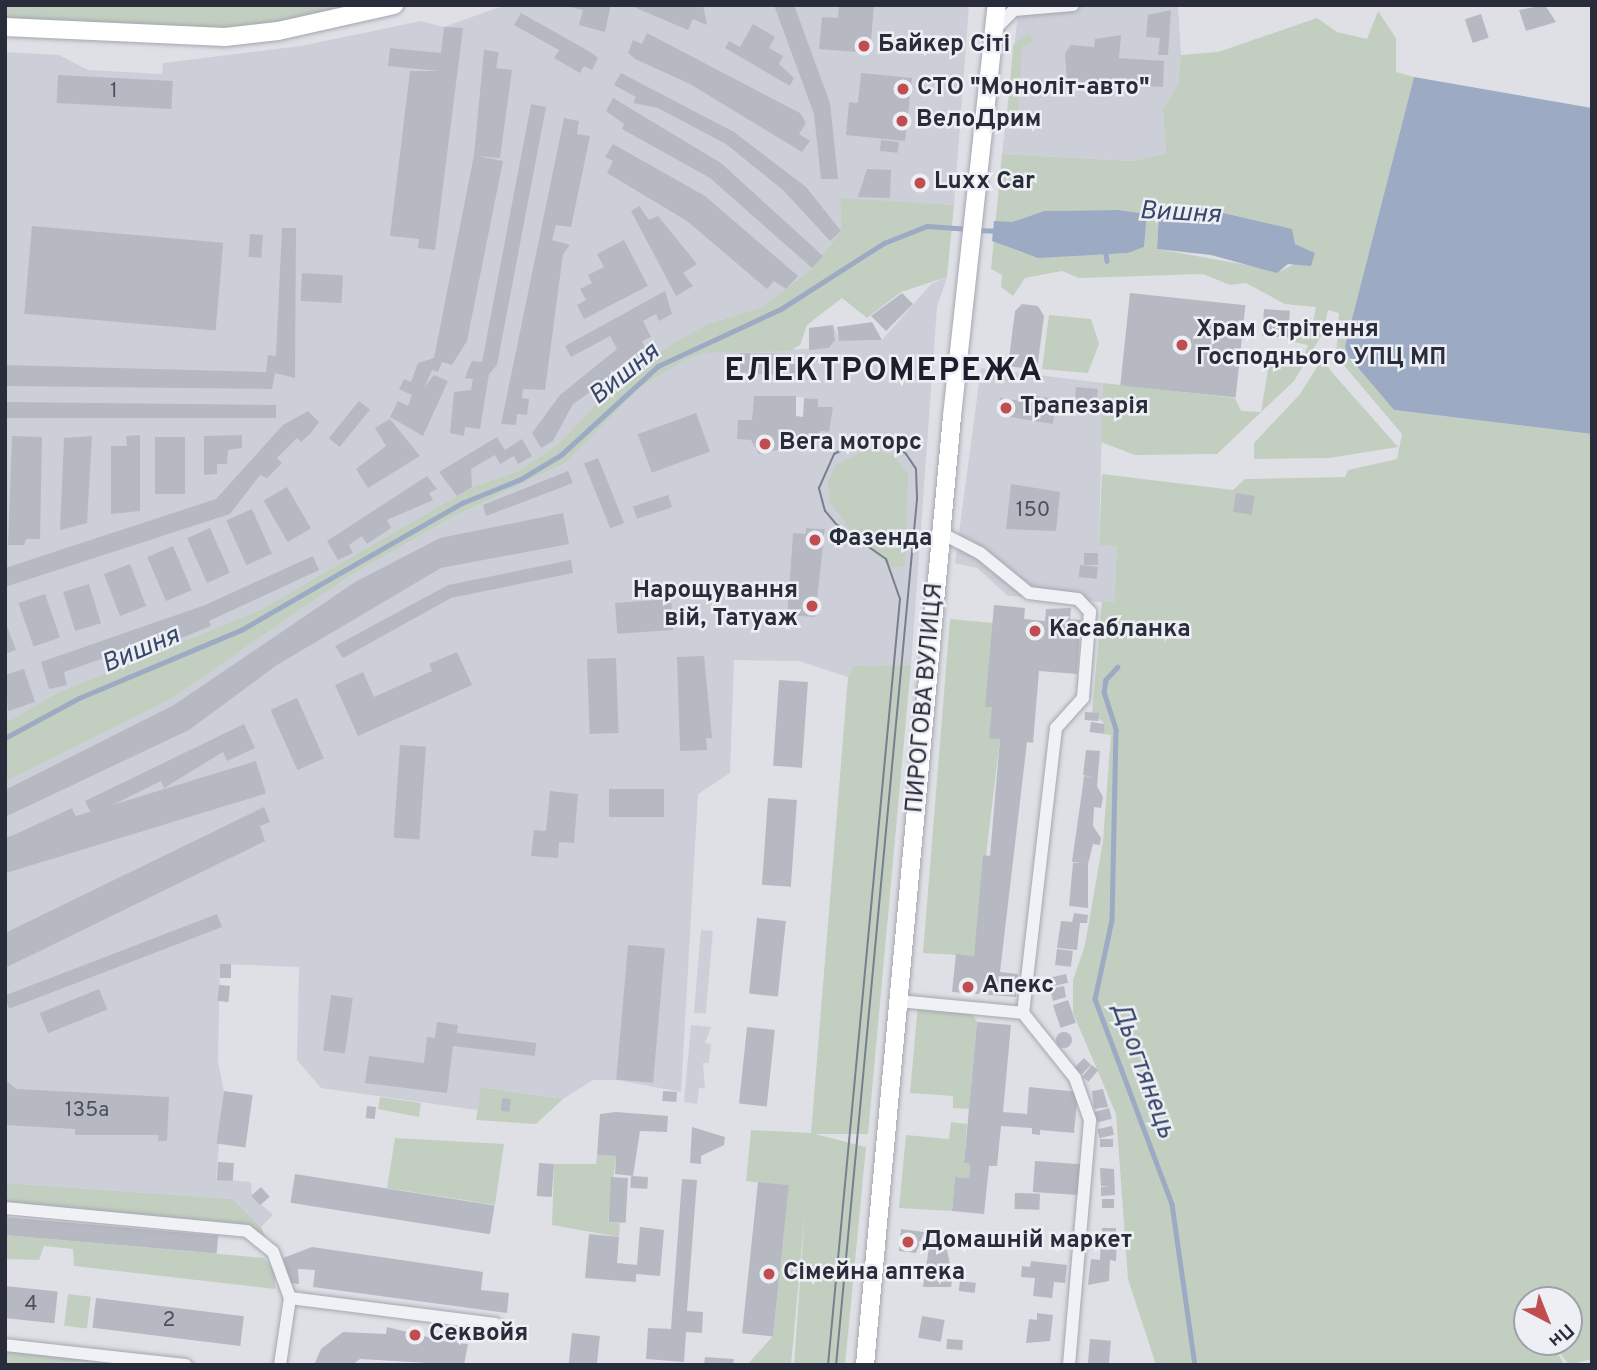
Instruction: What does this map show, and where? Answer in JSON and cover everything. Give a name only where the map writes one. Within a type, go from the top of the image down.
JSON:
[{"type":"main road","points":[[5,27],[225,37],[278,32],[394,5]]},
{"type":"main road","points":[[982,5],[993,31]]},
{"type":"main road","name":"ПИРОГОВА ВУЛИЦЯ","points":[[989,5],[993,31]]},
{"type":"main road","name":"ПИРОГОВА ВУЛИЦЯ","points":[[865,1365],[965,279],[997,5]]},
{"type":"street","points":[[993,31],[1014,10],[1073,5]]},
{"type":"street","points":[[941,533],[980,553],[1029,593],[1078,599],[1090,611],[1083,698],[1056,728],[1023,1013],[1075,1078],[1090,1120],[1069,1365]]},
{"type":"street","points":[[899,1001],[1023,1013]]},
{"type":"street","points":[[5,1208],[239,1227],[273,1252],[290,1298],[280,1365]]},
{"type":"street","points":[[290,1298],[495,1324]]},
{"type":"street","points":[[5,1345],[186,1365]]},
{"type":"shaded area","points":[[505,5],[969,5],[954,205],[840,199],[841,231],[812,268],[763,307],[707,324],[634,367],[558,444],[518,471],[472,487],[260,610],[57,693],[5,723],[5,52],[59,55],[88,70],[162,74],[163,63],[301,46],[421,21],[444,27]]},
{"type":"shaded area","points":[[1019,5],[1178,5],[1181,55],[1178,83],[1163,109],[1166,153],[1134,161],[1002,154]]},
{"type":"shaded area","points":[[947,277],[937,307],[911,665],[852,666],[848,677],[799,661],[734,660],[730,773],[698,794],[681,1092],[617,1080],[593,1080],[563,1099],[482,1087],[477,1110],[321,1088],[297,1060],[299,967],[220,964],[218,1062],[224,1091],[216,1179],[251,1182],[252,1196],[273,1215],[261,1227],[233,1199],[5,1183],[5,782],[171,699],[351,575],[453,517],[565,463],[640,388],[683,361],[704,353],[828,348],[835,339],[833,325],[840,341],[882,340],[931,284]],"holes":[[[796,397],[818,399],[818,407],[833,407],[828,432],[820,431],[819,438],[795,436]],[[806,528],[825,529],[825,536],[787,615],[793,534],[806,534]]]},
{"type":"shaded area","points":[[981,368],[1103,383],[1099,544],[1117,545],[1114,603],[1008,596],[977,568],[955,563]]},
{"type":"shaded area","points":[[701,930],[713,931],[706,1014],[694,1013]]},
{"type":"shaded area","points":[[691,1025],[711,1027],[705,1043],[711,1044],[709,1063],[703,1063],[705,1088],[699,1088],[697,1104],[684,1102]]},
{"type":"green space","points":[[5,5],[350,5],[352,16],[278,31],[5,27]]},
{"type":"green space","points":[[1378,11],[1396,38],[1396,72],[1414,77],[1345,346],[1348,356],[1394,410],[1592,434],[1592,1359],[1569,1365],[1562,1356],[1583,1356],[1583,1286],[1513,1286],[1513,1356],[1560,1356],[1564,1365],[1156,1365],[1128,1279],[1116,1114],[1073,1013],[1073,980],[1085,945],[1103,841],[1111,735],[1103,734],[1105,724],[1092,713],[1102,601],[1114,602],[1117,546],[1099,545],[1102,474],[1233,490],[1245,479],[1345,477],[1348,470],[1397,459],[1402,434],[1336,356],[1339,313],[1328,310],[1323,333],[1294,381],[1217,454],[1135,455],[1101,442],[1103,383],[1235,398],[1241,411],[1261,412],[1269,363],[1300,366],[1308,345],[1289,341],[1292,324],[1312,327],[1316,307],[1285,304],[1246,283],[1230,285],[1203,274],[1079,278],[1062,271],[1025,278],[1013,296],[1001,287],[1002,275],[991,269],[994,241],[1033,256],[1128,253],[1144,247],[1147,214],[1119,210],[1044,211],[1012,222],[994,240],[1002,154],[1134,161],[1166,153],[1163,109],[1178,83],[1181,55],[1218,52],[1317,18],[1337,32],[1367,39]],"holes":[[[1189,205],[1275,225],[1295,244],[1315,253],[1281,271],[1157,249],[1159,213]]]},
{"type":"green space","points":[[1029,33],[1034,40],[1022,48],[1018,111],[1030,112],[1029,119],[1023,121],[1008,112],[1013,45]]},
{"type":"green space","points":[[840,198],[954,205],[947,277],[901,292],[867,318],[842,298],[807,325],[800,345],[790,351],[704,353],[683,361],[640,388],[565,463],[453,517],[351,575],[171,699],[5,782],[5,723],[57,693],[260,610],[472,487],[518,471],[558,444],[633,367],[707,324],[763,307],[812,268],[841,231]]},
{"type":"green space","points":[[1049,315],[1091,319],[1099,344],[1088,373],[1042,369]]},
{"type":"green space","points":[[1324,356],[1330,370],[1398,447],[1329,458],[1254,459],[1254,443],[1300,394]]},
{"type":"green space","points":[[868,448],[893,455],[908,474],[905,566],[893,568],[856,538],[830,502],[828,482],[835,466]]},
{"type":"green space","points":[[950,619],[993,623],[986,707],[992,707],[1000,739],[974,956],[923,953]]},
{"type":"green space","points":[[911,665],[868,1134],[815,1134],[866,1147],[845,1365],[794,1365],[805,1212],[791,1365],[747,1365],[773,1336],[788,1186],[746,1181],[751,1130],[811,1133],[848,677],[852,666]]},
{"type":"green space","points":[[918,1004],[969,1009],[977,1022],[969,1109],[953,1108],[953,1096],[910,1093]]},
{"type":"green space","points":[[481,1087],[563,1099],[536,1124],[476,1120]]},
{"type":"green space","points":[[380,1097],[421,1103],[419,1117],[378,1109]]},
{"type":"green space","points":[[951,1122],[967,1124],[964,1163],[970,1164],[969,1178],[955,1177],[952,1211],[899,1208],[906,1135],[949,1139]]},
{"type":"green space","points":[[395,1138],[504,1144],[495,1205],[387,1188]]},
{"type":"green space","points":[[597,1155],[616,1156],[608,1222],[620,1223],[619,1237],[552,1225],[554,1164],[596,1164]]},
{"type":"green space","points":[[5,1183],[233,1199],[261,1227],[273,1252],[254,1236],[5,1208]]},
{"type":"green space","points":[[5,1235],[264,1258],[275,1272],[275,1289],[74,1266],[73,1249],[44,1246],[39,1260],[5,1259]]},
{"type":"green space","points":[[68,1294],[91,1297],[87,1329],[64,1326]]},
{"type":"green space","points":[[5,1351],[101,1361],[5,1365]]},
{"type":"water","points":[[1414,77],[1592,108],[1592,434],[1394,410],[1348,356],[1345,346]]},
{"type":"water","points":[[1189,205],[1292,229],[1295,244],[1315,253],[1311,266],[1288,264],[1277,273],[1211,255],[1157,249],[1159,213]]},
{"type":"water","points":[[1119,210],[1147,214],[1144,247],[1128,253],[1038,258],[992,241],[994,221],[1012,222],[1044,211]]},
{"type":"building","points":[[560,5],[611,5],[605,32],[579,25],[583,10]]},
{"type":"building","points":[[629,5],[703,5],[707,25],[693,19],[688,30]]},
{"type":"building","points":[[774,5],[794,5],[830,103],[838,179],[821,179],[814,114]]},
{"type":"building","points":[[839,5],[874,5],[870,53],[819,49],[822,17],[838,18]]},
{"type":"building","points":[[1545,5],[1556,22],[1526,31],[1519,10]]},
{"type":"building","points":[[1171,10],[1168,55],[1158,55],[1160,38],[1146,37],[1148,15]]},
{"type":"building","points":[[521,13],[592,53],[598,58],[592,70],[584,66],[580,73],[554,58],[559,50],[514,25]]},
{"type":"building","points":[[1481,14],[1489,38],[1473,43],[1465,19]]},
{"type":"building","points":[[753,24],[775,37],[769,48],[783,56],[779,64],[794,78],[790,86],[725,48],[729,41],[740,47]]},
{"type":"building","points":[[444,27],[463,28],[435,250],[418,248],[419,239],[390,236],[410,71],[439,71],[388,66],[390,48],[441,53]]},
{"type":"building","points":[[647,33],[800,113],[806,123],[799,134],[810,141],[802,152],[690,84],[635,59],[628,53],[633,40],[642,44]]},
{"type":"building","points":[[1121,35],[1119,58],[1164,61],[1163,87],[1067,81],[1065,53],[1071,45],[1094,47],[1095,39]]},
{"type":"building","points":[[484,50],[499,52],[496,68],[512,70],[500,158],[478,156],[503,161],[467,341],[452,365],[442,362],[438,372],[432,370],[424,388],[434,375],[448,381],[423,436],[390,417],[398,401],[408,406],[412,395],[399,389],[404,379],[411,382],[418,363],[434,358],[474,155]]},
{"type":"building","points":[[621,73],[734,132],[806,187],[841,231],[830,241],[783,190],[726,144],[658,108],[633,103],[636,97],[614,85]]},
{"type":"building","points":[[861,73],[912,78],[905,141],[846,135],[849,102],[858,103]]},
{"type":"building","points":[[58,75],[173,81],[171,109],[57,103]]},
{"type":"building","points":[[613,98],[721,163],[823,256],[812,268],[710,178],[622,129],[624,124],[606,111]]},
{"type":"building","points":[[531,104],[546,107],[497,365],[489,374],[480,429],[465,427],[464,436],[450,433],[454,392],[471,390],[473,379],[465,378],[467,372],[472,361],[482,362]]},
{"type":"building","points":[[564,118],[579,121],[577,134],[590,136],[571,227],[556,225],[552,240],[570,245],[563,254],[545,390],[523,389],[522,398],[529,399],[527,415],[517,414],[516,425],[501,424]]},
{"type":"building","points":[[881,140],[899,142],[898,153],[880,151]]},
{"type":"building","points":[[613,144],[705,196],[798,276],[786,289],[774,281],[767,289],[687,221],[607,173],[613,161],[605,157]]},
{"type":"building","points":[[867,169],[891,170],[890,198],[858,197]]},
{"type":"building","points":[[639,206],[649,220],[658,216],[697,264],[683,273],[693,286],[676,296],[631,211]]},
{"type":"building","points":[[32,226],[223,243],[216,330],[24,314]]},
{"type":"building","points":[[282,228],[296,228],[295,378],[275,373],[272,389],[5,386],[5,365],[266,372],[268,355],[276,356]]},
{"type":"building","points":[[250,234],[263,235],[261,258],[248,257]]},
{"type":"building","points":[[624,240],[648,286],[584,319],[577,305],[586,300],[580,289],[592,283],[588,275],[604,267],[597,254]]},
{"type":"building","points":[[302,273],[343,275],[341,303],[301,301]]},
{"type":"building","points":[[665,291],[672,314],[659,321],[656,314],[643,321],[651,337],[642,341],[647,353],[573,404],[553,441],[541,448],[532,433],[560,395],[617,349],[610,336],[571,357],[565,346]]},
{"type":"building","points":[[902,293],[913,304],[886,331],[871,316]]},
{"type":"building","name":"Храм Стрітення Господнього УПЦ МП","points":[[1130,293],[1245,305],[1236,398],[1120,385]]},
{"type":"building","points":[[1022,304],[1038,306],[1044,316],[1037,370],[1008,366],[1015,311]]},
{"type":"building","points":[[1264,309],[1290,311],[1288,338],[1262,336]]},
{"type":"building","points":[[872,322],[882,340],[839,341],[837,327]]},
{"type":"building","points":[[833,325],[835,340],[829,348],[809,350],[809,328]]},
{"type":"building","points":[[740,353],[792,354],[791,364],[803,364],[803,378],[739,372]]},
{"type":"building","points":[[1076,387],[1098,389],[1097,402],[1075,400]]},
{"type":"building","points":[[754,396],[796,396],[796,416],[803,417],[804,398],[818,399],[818,407],[833,407],[829,432],[820,431],[819,438],[795,436],[795,446],[759,454],[751,440],[737,439],[738,420],[752,420]]},
{"type":"building","points":[[1036,396],[1056,399],[1053,424],[998,415],[1000,398],[1035,403]]},
{"type":"building","points":[[359,401],[370,410],[340,447],[329,438]]},
{"type":"building","points":[[5,402],[276,405],[276,418],[5,418]]},
{"type":"building","points":[[308,411],[319,422],[310,434],[301,442],[297,438],[277,458],[282,463],[267,478],[260,475],[230,514],[5,587],[5,568],[216,499],[283,425]]},
{"type":"building","points":[[696,413],[710,452],[652,473],[638,434]]},
{"type":"building","points":[[390,419],[420,456],[368,488],[356,469],[386,446],[375,428]]},
{"type":"building","points":[[140,435],[140,511],[111,514],[111,446],[127,446],[126,436]]},
{"type":"building","points":[[242,435],[242,448],[228,450],[227,464],[217,464],[217,474],[204,475],[204,436]]},
{"type":"building","points":[[12,436],[42,437],[40,539],[26,539],[24,545],[8,545]]},
{"type":"building","points":[[92,436],[87,523],[60,530],[64,438]]},
{"type":"building","points":[[155,437],[185,437],[185,494],[155,494]]},
{"type":"building","points":[[497,437],[505,450],[522,439],[532,456],[518,464],[514,456],[500,464],[495,455],[471,469],[472,487],[457,496],[439,472]]},
{"type":"building","points":[[598,458],[624,523],[610,529],[584,464]]},
{"type":"building","points":[[568,471],[573,483],[486,516],[483,505]]},
{"type":"building","points":[[427,476],[437,489],[429,493],[433,500],[387,520],[391,528],[367,544],[362,536],[349,545],[353,553],[338,560],[327,541]]},
{"type":"building","points":[[1011,484],[1060,492],[1056,531],[1006,529]]},
{"type":"building","points":[[287,487],[311,529],[288,542],[264,500]]},
{"type":"building","points":[[1236,493],[1255,496],[1252,515],[1233,512]]},
{"type":"building","points":[[668,495],[672,507],[637,519],[633,506]]},
{"type":"building","points":[[252,509],[272,554],[246,565],[226,520]]},
{"type":"building","points":[[563,513],[569,544],[441,568],[277,665],[189,730],[5,817],[5,790],[174,705],[355,582],[440,538]]},
{"type":"building","points":[[210,528],[230,573],[207,583],[187,538]]},
{"type":"building","points":[[806,528],[825,529],[815,617],[787,615],[793,533],[806,534]]},
{"type":"building","points":[[173,546],[192,590],[166,601],[147,557]]},
{"type":"building","points":[[1084,553],[1098,553],[1098,565],[1084,565]]},
{"type":"building","points":[[313,556],[319,570],[209,621],[211,626],[130,659],[110,663],[107,657],[64,672],[67,685],[49,689],[41,662],[205,605]]},
{"type":"building","points":[[571,560],[573,573],[451,598],[343,658],[335,646],[448,585]]},
{"type":"building","points":[[130,564],[146,606],[120,616],[104,574]]},
{"type":"building","points":[[1080,565],[1098,567],[1097,579],[1079,577]]},
{"type":"building","points":[[89,584],[101,623],[75,631],[63,592]]},
{"type":"building","points":[[45,594],[60,637],[34,647],[19,603]]},
{"type":"building","points":[[671,599],[673,630],[617,634],[615,603]]},
{"type":"building","points":[[994,605],[1025,608],[1024,619],[1045,621],[1046,609],[1071,608],[1070,619],[1081,620],[1077,674],[1039,671],[1033,743],[1027,742],[1000,972],[1018,974],[1016,997],[952,992],[956,954],[974,956],[983,855],[990,856],[1000,739],[989,738],[992,707],[985,707]]},
{"type":"building","points":[[5,621],[16,650],[5,654]]},
{"type":"building","points":[[457,652],[472,685],[358,736],[335,685],[363,672],[374,697],[432,671],[429,664]]},
{"type":"building","points":[[704,656],[712,738],[706,738],[707,750],[680,751],[677,657]]},
{"type":"building","points":[[616,658],[619,733],[590,734],[587,659]]},
{"type":"building","points":[[24,669],[35,702],[8,711],[5,675]]},
{"type":"building","points":[[779,680],[808,682],[802,768],[773,766]]},
{"type":"building","points":[[297,698],[324,758],[297,770],[271,710]]},
{"type":"building","points":[[1085,712],[1099,713],[1098,721],[1084,720]]},
{"type":"building","points":[[1091,722],[1105,724],[1103,734],[1090,732]]},
{"type":"building","points":[[244,724],[255,748],[227,761],[223,752],[164,788],[161,781],[92,815],[85,801]]},
{"type":"building","points":[[400,745],[426,747],[419,840],[394,838]]},
{"type":"building","points":[[1086,750],[1100,751],[1097,786],[1103,797],[1101,808],[1094,807],[1093,826],[1101,838],[1100,845],[1093,844],[1088,864],[1088,908],[1069,906],[1073,863],[1082,863],[1072,862],[1084,776],[1092,777],[1083,775]]},
{"type":"building","points":[[256,761],[266,794],[5,873],[5,838]]},
{"type":"building","points":[[609,789],[664,789],[664,817],[609,817]]},
{"type":"building","points":[[550,791],[578,794],[574,843],[559,842],[558,858],[531,856],[534,830],[546,831]]},
{"type":"building","points":[[768,798],[797,800],[791,887],[762,885]]},
{"type":"building","points":[[264,807],[270,822],[260,826],[265,841],[5,968],[5,933]]},
{"type":"building","points":[[72,808],[78,822],[5,857],[5,839]]},
{"type":"building","points":[[1074,913],[1088,915],[1087,923],[1080,923],[1077,950],[1057,948],[1061,921],[1072,922]]},
{"type":"building","points":[[217,914],[222,927],[9,1009],[5,995]]},
{"type":"building","points":[[757,918],[786,921],[778,997],[749,994]]},
{"type":"building","points":[[628,945],[665,948],[653,1083],[616,1079]]},
{"type":"building","points":[[1057,949],[1073,951],[1071,967],[1055,965]]},
{"type":"building","points":[[220,964],[231,964],[231,978],[220,978]]},
{"type":"building","points":[[1066,974],[1068,983],[1050,987],[1048,978]]},
{"type":"building","points":[[219,985],[230,986],[229,1002],[218,1001]]},
{"type":"building","points":[[1064,986],[1066,997],[1053,1001],[1050,989]]},
{"type":"building","points":[[99,989],[107,1009],[48,1033],[40,1013]]},
{"type":"building","points":[[331,995],[353,998],[345,1054],[323,1050]]},
{"type":"building","points":[[1068,1000],[1076,1023],[1061,1028],[1053,1005]]},
{"type":"building","points":[[437,1022],[458,1025],[457,1033],[536,1043],[535,1056],[453,1046],[447,1093],[365,1083],[369,1056],[424,1063],[427,1037],[435,1038]]},
{"type":"building","points":[[977,1022],[1011,1025],[1003,1112],[1027,1114],[1029,1087],[1078,1092],[1074,1133],[1040,1130],[1040,1135],[1032,1134],[1032,1128],[1001,1126],[997,1166],[989,1166],[984,1214],[952,1211],[955,1177],[969,1178],[970,1164],[964,1163]]},
{"type":"building","points":[[747,1027],[775,1030],[767,1107],[739,1104]]},
{"type":"building","points":[[1064,1032],[1072,1040],[1064,1048],[1056,1040]]},
{"type":"building","points":[[1084,1058],[1091,1065],[1082,1074],[1075,1067]]},
{"type":"building","points":[[1092,1065],[1098,1070],[1088,1082],[1082,1076]]},
{"type":"building","points":[[5,1079],[16,1089],[169,1097],[167,1141],[158,1141],[159,1135],[75,1135],[75,1129],[5,1125]]},
{"type":"building","points":[[1103,1089],[1108,1107],[1094,1109],[1092,1091]]},
{"type":"building","points":[[224,1091],[253,1095],[245,1148],[217,1143]]},
{"type":"building","points":[[663,1091],[677,1092],[676,1102],[662,1101]]},
{"type":"building","points":[[502,1098],[511,1099],[510,1112],[501,1111]]},
{"type":"building","points":[[367,1106],[376,1107],[375,1119],[366,1118]]},
{"type":"building","points":[[1109,1108],[1112,1119],[1097,1123],[1095,1112]]},
{"type":"building","points":[[616,1112],[668,1116],[667,1132],[640,1131],[633,1176],[615,1174],[616,1156],[597,1155],[600,1114]]},
{"type":"building","points":[[1112,1126],[1114,1135],[1099,1138],[1097,1129]]},
{"type":"building","points":[[692,1127],[725,1137],[724,1145],[701,1156],[701,1164],[690,1163]]},
{"type":"building","points":[[1100,1139],[1113,1139],[1113,1147],[1100,1147]]},
{"type":"building","points":[[1035,1161],[1088,1165],[1086,1196],[1033,1192]]},
{"type":"building","points":[[218,1162],[234,1163],[233,1181],[217,1180]]},
{"type":"building","points":[[539,1163],[554,1164],[552,1197],[537,1196]]},
{"type":"building","points":[[1100,1168],[1114,1169],[1115,1195],[1101,1196],[1101,1187],[1110,1186],[1101,1186]]},
{"type":"building","points":[[295,1174],[495,1206],[490,1234],[290,1203]]},
{"type":"building","points":[[631,1176],[648,1177],[647,1189],[630,1188]]},
{"type":"building","points":[[611,1177],[628,1178],[626,1223],[609,1222]]},
{"type":"building","points":[[682,1179],[697,1180],[687,1311],[703,1312],[702,1333],[686,1332],[684,1362],[646,1359],[648,1328],[671,1329]]},
{"type":"building","points":[[758,1182],[789,1185],[773,1336],[742,1333]]},
{"type":"building","points":[[261,1187],[270,1197],[260,1205],[251,1196]]},
{"type":"building","points":[[1015,1193],[1040,1194],[1039,1210],[1014,1209]]},
{"type":"building","points":[[1102,1199],[1114,1199],[1114,1208],[1102,1208]]},
{"type":"building","points":[[5,1217],[218,1236],[217,1254],[5,1235]]},
{"type":"building","points":[[640,1227],[664,1230],[660,1276],[636,1274],[636,1282],[585,1278],[589,1234],[619,1237],[617,1263],[637,1265]]},
{"type":"building","points":[[1102,1228],[1116,1228],[1116,1236],[1102,1236]]},
{"type":"building","points":[[901,1229],[924,1232],[916,1253],[899,1251]]},
{"type":"building","points":[[1101,1238],[1117,1239],[1116,1261],[1110,1260],[1109,1281],[1088,1285],[1091,1259],[1100,1260]]},
{"type":"building","points":[[312,1247],[483,1272],[481,1290],[509,1293],[507,1313],[313,1287],[315,1270],[298,1269],[299,1284],[290,1283],[283,1258]]},
{"type":"building","points":[[929,1248],[947,1250],[951,1270],[944,1274],[953,1275],[951,1287],[923,1287]]},
{"type":"building","points":[[1031,1261],[1067,1265],[1065,1283],[1054,1282],[1052,1298],[1033,1296],[1035,1278],[1021,1277],[1022,1266],[1030,1267]]},
{"type":"building","points":[[960,1281],[976,1283],[975,1293],[959,1291]]},
{"type":"building","points":[[5,1286],[58,1292],[54,1323],[5,1318]]},
{"type":"building","points":[[96,1298],[244,1316],[240,1346],[92,1328]]},
{"type":"building","points":[[1037,1313],[1053,1315],[1050,1341],[1026,1343],[1029,1319],[1037,1320]]},
{"type":"building","points":[[922,1316],[945,1320],[941,1342],[918,1338]]},
{"type":"building","points":[[387,1327],[448,1342],[449,1334],[459,1335],[457,1343],[468,1344],[464,1365],[360,1359],[352,1365],[314,1365],[321,1349],[343,1332],[386,1334]]},
{"type":"building","points":[[572,1333],[600,1336],[597,1365],[569,1365]]},
{"type":"building","points":[[947,1339],[963,1340],[962,1350],[946,1349]]},
{"type":"building","points":[[1090,1339],[1111,1341],[1109,1365],[1088,1363]]},
{"type":"building","points":[[705,1357],[734,1359],[733,1365],[704,1365]]},
{"type":"waterway","name":"Вишня","points":[[5,738],[79,698],[241,630],[462,503],[521,479],[561,455],[658,366],[781,309],[884,243],[927,226],[966,229]]},
{"type":"waterway","name":"Вишня","points":[[975,230],[998,231]]},
{"type":"waterway","points":[[1105,248],[1107,261]]},
{"type":"waterway","name":"Дьогтянець","points":[[1118,667],[1106,680],[1104,692],[1116,730],[1112,920],[1095,999],[1172,1204],[1195,1365]]},
{"type":"tram line","points":[[828,1365],[900,599],[886,559],[836,524],[825,511],[819,488],[834,454],[868,437],[889,441],[906,454],[916,469],[917,499],[836,1365]]},
{"type":"place","name":"Байкер Сіті","points":[[864,46]]},
{"type":"place","name":"СТО \"Моноліт-авто\"","points":[[903,89]]},
{"type":"place","name":"ВелоДрим","points":[[902,121]]},
{"type":"place","name":"Luxx Car","points":[[920,183]]},
{"type":"place","name":"Храм Стрітення Господнього УПЦ МП","points":[[1182,345]]},
{"type":"place","name":"Трапезарія","points":[[1006,408]]},
{"type":"place","name":"Вега моторс","points":[[765,444]]},
{"type":"place","name":"Фазенда","points":[[815,540]]},
{"type":"place","name":"Нарощування вій, Татуаж","points":[[812,606]]},
{"type":"place","name":"Касабланка","points":[[1035,631]]},
{"type":"place","name":"Апекс","points":[[968,987]]},
{"type":"place","name":"Домашній маркет","points":[[908,1242]]},
{"type":"place","name":"Сімейна аптека","points":[[769,1274]]},
{"type":"place","name":"Секвойя","points":[[415,1335]]},
{"type":"district","name":"ЕЛЕКТРОМЕРЕЖА","points":[[884,372]]}]
